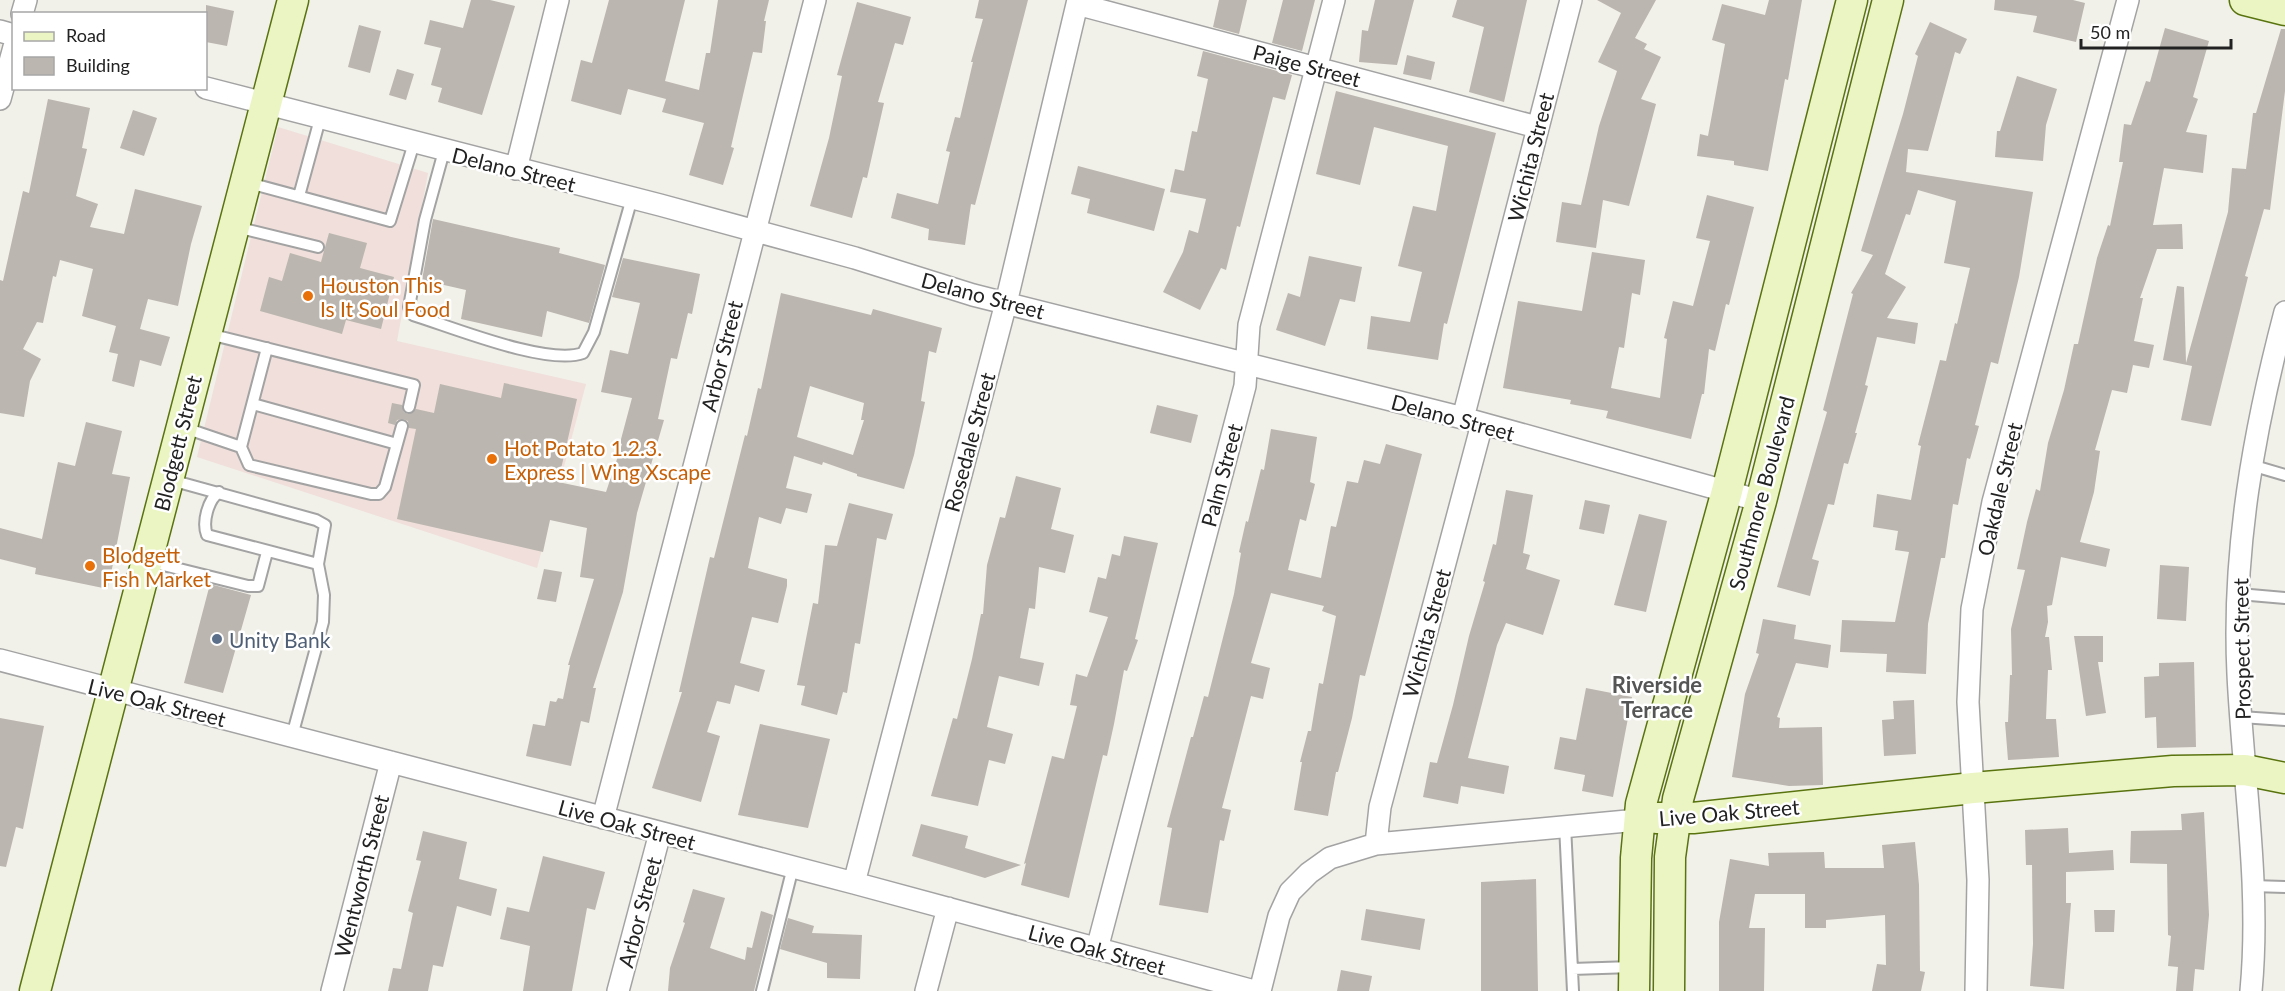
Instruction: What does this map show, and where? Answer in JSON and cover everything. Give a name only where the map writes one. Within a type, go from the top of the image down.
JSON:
[{"type":"street","name":"Blodgett Street","points":[[35,991],[293,0]]},
{"type":"street","points":[[516,169],[558,0]]},
{"type":"street","name":"Arbor Street","points":[[603,818],[815,0]]},
{"type":"street","name":"Palm Street","points":[[1097,949],[1245,386],[1250,325],[1334,0]]},
{"type":"street","name":"Wichita Street","points":[[1376,844],[1380,807],[1473,421],[1537,127],[1571,0]]},
{"type":"street","name":"Southmore Boulevard","points":[[1635,979],[1638,820],[1727,491],[1852,0]]},
{"type":"street","name":"Southmore Boulevard","points":[[1669,991],[1670,857],[1675,817],[1761,501],[1888,0]]},
{"type":"street","name":"Oakdale Street","points":[[1976,991],[1978,880],[1968,702],[1972,609],[1993,502],[2128,0]]},
{"type":"street","points":[[2246,0],[2285,10]]},
{"type":"street","name":"Paige Street","points":[[1078,2],[1537,127]]},
{"type":"street","name":"Rosedale Street","points":[[854,883],[1006,303],[1078,2]]},
{"type":"street","points":[[0,99],[12,54]]},
{"type":"street","name":"Delano Street","points":[[207,88],[756,230],[1006,303],[1473,421],[1761,501]]},
{"type":"street","name":"Prospect Street","points":[[2251,991],[2252,886],[2238,672],[2239,594],[2243,527],[2252,465],[2266,383],[2285,312]]},
{"type":"street","name":"Live Oak Street","points":[[0,660],[794,867],[1254,991]]},
{"type":"street","name":"Wentworth Street","points":[[332,991],[391,762]]},
{"type":"street","name":"Live Oak Street","points":[[1260,991],[1279,916],[1290,892],[1309,873],[1330,858],[1376,844],[1565,825],[1675,817],[1693,818],[1973,788],[2173,771],[2245,770],[2285,778]]},
{"type":"street","name":"Arbor Street","points":[[618,991],[660,832]]},
{"type":"street","points":[[926,991],[948,908]]},
{"type":"lane","points":[[299,196],[320,119]]},
{"type":"lane","points":[[245,182],[390,221],[414,143]]},
{"type":"lane","points":[[444,151],[425,220],[409,307],[413,315],[537,353],[571,358],[583,353],[594,332],[632,198]]},
{"type":"lane","points":[[234,226],[318,247]]},
{"type":"lane","points":[[205,333],[414,385],[409,407]]},
{"type":"lane","points":[[267,348],[241,447],[249,465],[379,494],[386,487],[402,426]]},
{"type":"lane","points":[[253,404],[397,444]]},
{"type":"lane","points":[[181,426],[241,447]]},
{"type":"lane","points":[[2252,465],[2285,475]]},
{"type":"lane","points":[[168,479],[316,520],[325,525],[318,564],[324,595],[323,622],[292,736]]},
{"type":"lane","points":[[219,492],[213,496],[206,515],[207,535],[318,564]]},
{"type":"lane","points":[[147,561],[248,586],[258,586],[267,552]]},
{"type":"lane","points":[[2239,594],[2285,598]]},
{"type":"lane","points":[[2241,717],[2285,720]]},
{"type":"lane","points":[[1565,825],[1573,991]]},
{"type":"lane","points":[[762,991],[794,867]]},
{"type":"lane","points":[[2252,886],[2285,887]]},
{"type":"lane","points":[[1572,969],[1635,979]]},
{"type":"shaded area","points":[[278,127],[428,173],[397,341],[586,384],[537,568],[197,457]]},
{"type":"building","points":[[471,0],[490,0],[515,6],[482,115],[438,102],[442,88],[431,85],[441,48],[424,44],[430,20],[463,28]]},
{"type":"building","points":[[609,0],[685,0],[665,81],[699,90],[706,53],[710,53],[718,0],[769,0],[764,21],[766,21],[762,53],[753,52],[731,147],[734,148],[723,185],[689,175],[704,123],[662,112],[666,99],[628,89],[621,115],[571,101],[581,60],[592,63]]},
{"type":"building","points":[[979,0],[1028,0],[975,205],[971,204],[965,245],[928,240],[929,229],[891,218],[897,193],[938,204],[950,152],[946,151],[955,117],[960,118],[973,62],[971,62],[983,19],[975,18]]},
{"type":"building","points":[[1219,0],[1247,0],[1239,34],[1213,27]]},
{"type":"building","points":[[1283,0],[1315,0],[1302,51],[1272,43]]},
{"type":"building","points":[[1375,0],[1414,0],[1397,65],[1359,62],[1362,30],[1368,31]]},
{"type":"building","points":[[1457,0],[1527,0],[1504,102],[1469,92],[1484,27],[1452,17]]},
{"type":"building","points":[[1597,0],[1656,0],[1635,38],[1647,44],[1644,49],[1661,57],[1641,99],[1656,104],[1629,206],[1603,200],[1596,248],[1556,242],[1562,202],[1581,205],[1599,126],[1617,71],[1598,62],[1621,13]]},
{"type":"building","points":[[1769,0],[1802,0],[1788,80],[1785,79],[1768,171],[1734,165],[1734,161],[1697,156],[1700,134],[1708,136],[1725,44],[1712,40],[1722,4],[1765,15]]},
{"type":"building","points":[[1995,0],[2073,0],[2085,3],[2076,42],[2033,32],[2037,16],[1994,10]]},
{"type":"building","points":[[857,2],[911,17],[903,45],[895,43],[878,102],[884,103],[867,178],[863,177],[852,218],[810,206],[829,138],[842,76],[837,75]]},
{"type":"building","points":[[206,5],[234,11],[227,46],[207,42]]},
{"type":"building","points":[[1930,22],[1967,39],[1960,54],[1955,52],[1928,151],[1908,149],[1906,172],[2033,192],[2019,277],[1998,364],[1991,362],[1975,425],[1979,426],[1970,459],[1967,458],[1958,505],[1953,504],[1945,558],[1941,558],[1928,624],[1926,674],[1886,672],[1887,654],[1840,652],[1842,620],[1895,622],[1909,552],[1895,550],[1898,531],[1873,527],[1877,494],[1911,500],[1921,446],[1918,445],[1940,360],[1946,361],[1955,323],[1957,324],[1970,268],[1944,263],[1956,201],[1918,190],[1910,215],[1906,214],[1885,274],[1906,287],[1887,318],[1918,323],[1915,344],[1877,337],[1865,385],[1868,386],[1848,464],[1844,463],[1834,505],[1828,504],[1812,559],[1819,561],[1810,596],[1777,587],[1827,412],[1823,410],[1853,294],[1851,293],[1873,255],[1861,251],[1903,114],[1918,56],[1915,54]]},
{"type":"building","points":[[359,25],[381,31],[370,73],[348,67]]},
{"type":"building","points":[[2165,28],[2209,41],[2193,97],[2198,99],[2186,132],[2207,135],[2203,173],[2164,168],[2153,225],[2182,224],[2183,249],[2157,249],[2140,298],[2143,298],[2134,341],[2154,345],[2149,368],[2133,365],[2127,393],[2112,390],[2095,450],[2100,451],[2094,492],[2080,542],[2110,549],[2106,567],[2061,557],[2052,605],[2047,606],[2048,622],[2045,637],[2049,637],[2052,670],[2048,670],[2046,719],[2056,719],[2059,757],[2008,760],[2005,722],[2008,722],[2010,675],[2012,675],[2011,629],[2025,570],[2017,569],[2027,522],[2036,489],[2040,491],[2048,443],[2064,390],[2074,344],[2078,344],[2097,258],[2108,225],[2110,226],[2123,162],[2119,162],[2124,124],[2131,125],[2146,81],[2150,82]]},
{"type":"building","points":[[2281,29],[2285,29],[2285,91],[2270,210],[2264,209],[2245,276],[2248,277],[2211,426],[2181,420],[2192,366],[2163,360],[2177,286],[2184,287],[2186,363],[2228,212],[2232,168],[2246,169],[2253,113],[2256,113]]},
{"type":"building","points":[[1203,51],[1292,75],[1285,100],[1273,97],[1240,227],[1237,226],[1226,270],[1221,268],[1200,310],[1163,292],[1183,252],[1189,230],[1198,233],[1206,199],[1170,192],[1175,169],[1184,171],[1192,131],[1197,132],[1208,79],[1197,76]]},
{"type":"building","points":[[1407,55],[1435,62],[1431,80],[1403,74]]},
{"type":"building","points":[[397,69],[414,74],[406,100],[389,95]]},
{"type":"building","points":[[2017,76],[2057,89],[2046,125],[2043,161],[1995,157],[1997,131],[2000,131]]},
{"type":"building","points":[[1336,91],[1496,133],[1447,324],[1444,323],[1438,360],[1367,349],[1371,316],[1410,322],[1422,272],[1398,266],[1413,206],[1436,211],[1448,146],[1374,127],[1360,185],[1316,174]]},
{"type":"building","points":[[48,99],[90,108],[82,148],[87,149],[76,196],[98,204],[90,227],[124,234],[135,189],[202,206],[191,244],[178,306],[148,299],[140,329],[170,337],[161,366],[140,360],[134,387],[112,381],[118,354],[109,352],[116,326],[82,316],[93,269],[60,260],[56,277],[53,276],[43,323],[37,322],[23,349],[41,359],[30,381],[24,417],[0,413],[0,280],[3,281],[23,191],[29,193]]},
{"type":"building","points":[[133,110],[157,118],[144,156],[120,148]]},
{"type":"building","points":[[1078,166],[1165,189],[1154,231],[1087,213],[1090,199],[1071,194]]},
{"type":"building","points":[[1707,195],[1754,207],[1715,351],[1709,349],[1704,394],[1702,394],[1691,439],[1606,418],[1608,411],[1570,404],[1571,400],[1503,388],[1518,301],[1582,311],[1592,252],[1645,260],[1640,295],[1632,293],[1624,348],[1619,347],[1611,388],[1660,398],[1667,339],[1664,338],[1673,301],[1693,306],[1710,241],[1696,238]]},
{"type":"building","points":[[433,219],[560,248],[559,253],[605,265],[589,323],[547,311],[542,337],[461,319],[466,290],[422,280]]},
{"type":"building","name":"Houston This Is It Soul Food","points":[[329,233],[367,243],[360,268],[394,277],[381,329],[346,320],[342,334],[260,311],[269,277],[282,281],[290,253],[321,262]]},
{"type":"building","points":[[1309,256],[1362,267],[1355,302],[1340,299],[1325,346],[1276,330],[1288,293],[1300,297]]},
{"type":"building","points":[[623,258],[700,274],[692,314],[688,313],[677,359],[671,358],[658,419],[664,420],[637,513],[623,592],[593,688],[596,688],[589,723],[581,721],[571,766],[526,756],[533,724],[545,726],[550,701],[556,702],[558,698],[563,699],[570,665],[568,665],[594,579],[580,577],[587,528],[550,520],[543,552],[397,519],[416,429],[409,428],[408,421],[403,419],[397,420],[395,425],[388,423],[392,403],[402,405],[404,412],[408,414],[416,409],[434,413],[440,384],[501,398],[504,383],[577,399],[558,482],[606,492],[622,444],[620,443],[632,398],[601,392],[610,350],[628,354],[640,303],[612,297]]},
{"type":"building","points":[[781,293],[871,315],[873,309],[942,328],[936,353],[929,351],[921,401],[925,402],[904,489],[857,476],[857,474],[823,462],[822,465],[794,456],[786,488],[812,494],[807,513],[786,508],[781,524],[759,517],[748,568],[787,579],[787,586],[778,623],[752,617],[740,663],[765,670],[759,692],[735,685],[730,704],[717,701],[707,732],[720,736],[701,802],[652,788],[682,692],[679,692],[710,557],[714,558],[758,388],[761,389]],"holes":[[[810,386],[864,403],[861,420],[864,420],[853,455],[797,437]]]},
{"type":"building","points":[[1157,405],[1198,415],[1191,443],[1150,433]]},
{"type":"building","points":[[86,422],[122,431],[112,474],[130,477],[108,589],[35,574],[36,568],[0,559],[0,528],[42,539],[58,462],[75,466]]},
{"type":"building","points":[[1271,429],[1317,437],[1310,482],[1315,484],[1306,521],[1300,519],[1288,570],[1321,578],[1331,526],[1336,527],[1347,481],[1358,483],[1364,460],[1380,464],[1386,444],[1422,454],[1365,676],[1360,675],[1352,718],[1338,772],[1336,772],[1328,816],[1294,810],[1302,762],[1300,762],[1308,731],[1311,731],[1319,683],[1323,684],[1336,616],[1322,611],[1324,606],[1271,593],[1251,663],[1270,668],[1263,699],[1251,696],[1222,808],[1231,810],[1224,841],[1220,840],[1208,913],[1159,905],[1172,828],[1167,827],[1191,737],[1193,737],[1204,696],[1208,697],[1234,594],[1241,553],[1239,552],[1246,521],[1248,522],[1261,469],[1264,470]]},
{"type":"building","points":[[1016,476],[1061,488],[1051,529],[1074,535],[1065,573],[1039,567],[1035,609],[1029,608],[1020,658],[1044,663],[1039,686],[999,676],[987,727],[1013,734],[1005,764],[989,760],[978,806],[931,796],[953,718],[957,719],[981,614],[983,614],[987,565],[1000,517],[1005,518]]},
{"type":"building","points":[[1506,490],[1533,495],[1523,553],[1530,555],[1526,569],[1560,580],[1543,635],[1506,623],[1497,645],[1468,758],[1509,766],[1504,794],[1461,786],[1458,804],[1423,797],[1430,762],[1437,763],[1453,705],[1469,636],[1485,582],[1483,581],[1493,544],[1496,545]]},
{"type":"building","points":[[1585,500],[1610,505],[1604,534],[1579,529]]},
{"type":"building","points":[[849,503],[893,514],[886,540],[877,538],[860,644],[855,643],[847,693],[843,692],[837,715],[801,705],[805,686],[797,685],[813,603],[818,604],[825,545],[837,546]]},
{"type":"building","points":[[1639,514],[1667,521],[1646,612],[1614,605]]},
{"type":"building","points":[[1124,536],[1158,543],[1135,639],[1138,640],[1127,671],[1124,670],[1107,756],[1103,755],[1069,898],[1021,885],[1026,863],[1024,864],[1052,756],[1064,759],[1077,706],[1070,705],[1076,674],[1087,677],[1108,617],[1089,612],[1098,577],[1106,579],[1112,554],[1120,556]]},
{"type":"building","points":[[2160,565],[2189,567],[2186,621],[2157,619]]},
{"type":"building","points":[[544,569],[562,572],[556,602],[537,599]]},
{"type":"building","name":"Unity Bank","points":[[210,584],[251,595],[223,693],[184,683]]},
{"type":"building","points":[[1763,619],[1796,625],[1794,639],[1831,645],[1828,668],[1796,663],[1777,717],[1780,718],[1779,728],[1822,727],[1823,785],[1789,786],[1732,777],[1745,694],[1759,654],[1756,653]]},
{"type":"building","points":[[2074,636],[2103,636],[2103,662],[2098,662],[2106,713],[2086,716]]},
{"type":"building","points":[[2194,662],[2196,747],[2157,748],[2156,717],[2145,718],[2144,677],[2159,676],[2159,663]]},
{"type":"building","points":[[1586,688],[1632,697],[1613,797],[1582,791],[1585,775],[1554,769],[1560,737],[1576,740]]},
{"type":"building","points":[[1914,700],[1916,754],[1884,756],[1882,720],[1894,719],[1893,701]]},
{"type":"building","points":[[0,718],[44,726],[23,829],[16,827],[6,867],[0,866]]},
{"type":"building","points":[[760,724],[830,739],[808,828],[738,815]]},
{"type":"building","points":[[2204,812],[2209,915],[2204,970],[2195,969],[2193,991],[2176,991],[2178,967],[2168,966],[2171,936],[2168,935],[2167,864],[2130,863],[2131,831],[2182,830],[2181,814]]},
{"type":"building","points":[[921,824],[968,836],[965,848],[1021,865],[985,878],[912,856]]},
{"type":"building","points":[[2068,828],[2069,853],[2113,850],[2114,870],[2066,872],[2066,903],[2071,903],[2064,989],[2030,986],[2033,944],[2032,865],[2026,865],[2025,830]]},
{"type":"building","points":[[423,831],[467,842],[459,879],[497,889],[491,916],[457,906],[443,967],[433,965],[428,991],[388,991],[393,968],[401,969],[413,913],[408,911],[421,861],[416,860]]},
{"type":"building","points":[[1915,842],[1919,885],[1920,971],[1925,972],[1921,991],[1872,991],[1877,964],[1886,965],[1885,915],[1826,920],[1826,928],[1805,928],[1805,894],[1755,894],[1749,928],[1765,928],[1764,991],[1719,991],[1719,922],[1730,859],[1769,866],[1768,853],[1824,852],[1825,868],[1884,868],[1882,845]]},
{"type":"building","points":[[543,856],[605,872],[595,910],[587,908],[572,991],[523,991],[530,946],[500,939],[507,907],[529,912]]},
{"type":"building","points":[[1536,879],[1538,991],[1481,991],[1481,882]]},
{"type":"building","points":[[693,889],[725,898],[710,948],[745,960],[747,947],[752,948],[761,911],[773,915],[754,991],[668,991],[670,968],[685,923],[683,922]]},
{"type":"building","points":[[1366,909],[1425,919],[1420,950],[1361,940]]},
{"type":"building","points":[[2094,910],[2115,910],[2114,932],[2095,932]]},
{"type":"building","points":[[788,918],[814,926],[812,933],[862,935],[860,979],[827,978],[827,963],[780,949]]},
{"type":"building","points":[[1341,970],[1372,976],[1369,991],[1337,991]]},
{"type":"place","name":"Houston This Is It Soul Food","points":[[308,296]]},
{"type":"place","name":"Hot Potato 1.2.3. Express | Wing Xscape","points":[[492,459]]},
{"type":"place","name":"Blodgett Fish Market","points":[[90,566]]},
{"type":"place","name":"Unity Bank","points":[[217,639]]},
{"type":"district","name":"Riverside Terrace","points":[[1657,696]]}]
